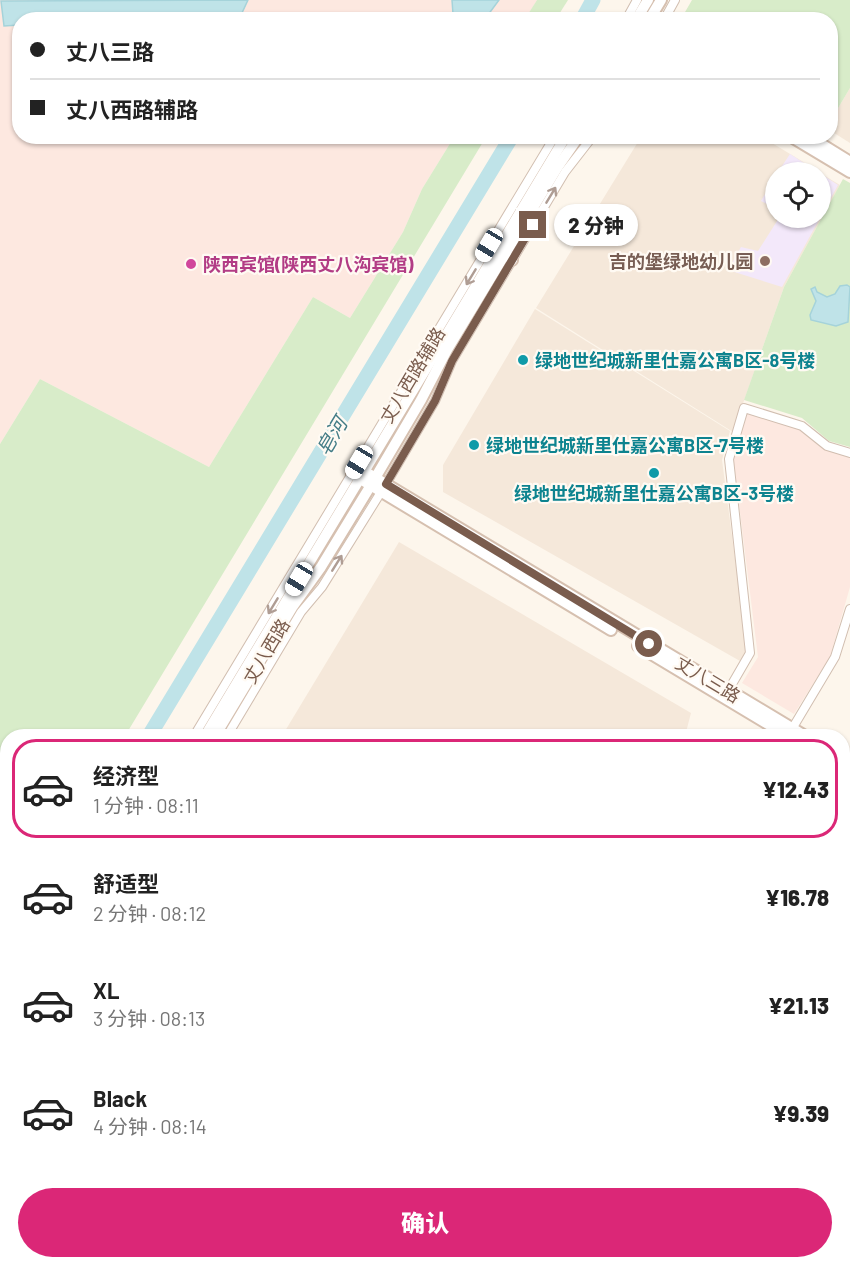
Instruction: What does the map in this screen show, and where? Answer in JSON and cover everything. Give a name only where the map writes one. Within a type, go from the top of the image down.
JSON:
[{"type":"main road","name":"丈八西路","points":[[219,729],[293,606],[321,567],[373,482],[562,144]]},
{"type":"main road","name":"丈八西路","points":[[209,729],[358,475],[501,252],[574,144]]},
{"type":"main road","points":[[803,144],[850,172]]},
{"type":"main road","points":[[821,144],[850,162]]},
{"type":"main road","name":"丈八三路","points":[[358,475],[783,729]]},
{"type":"main road","name":"丈八三路","points":[[383,488],[728,691],[784,729]]},
{"type":"street","name":"丈八西路辅路","points":[[231,729],[301,612],[322,587],[435,401],[551,144]]},
{"type":"street","name":"丈八西路辅路","points":[[501,252],[587,144]]},
{"type":"street","points":[[728,691],[750,653],[729,459],[744,408],[802,426],[827,446],[850,453]]},
{"type":"street","points":[[198,729],[358,475]]},
{"type":"street","points":[[792,729],[835,657],[850,609]]},
{"type":"shaded area","name":"陕西宾馆(陕西丈八沟宾馆)","points":[[0,0],[537,0],[530,12],[12,12],[12,144],[450,144],[422,189],[403,232],[350,318],[313,297],[209,467],[40,379],[0,444]]},
{"type":"shaded area","points":[[850,88],[850,143],[838,135],[838,108]]},
{"type":"shaded area","points":[[637,144],[774,144],[803,162],[765,162],[765,228],[816,228],[784,287],[733,432],[536,308]]},
{"type":"shaded area","points":[[790,154],[802,162],[785,162]]},
{"type":"shaded area","points":[[831,180],[840,185],[831,201]]},
{"type":"shaded area","points":[[831,180],[838,185],[831,198]]},
{"type":"shaded area","name":"吉的堡绿地幼儿园","points":[[773,228],[814,228],[782,287],[728,270],[741,247],[758,251]]},
{"type":"shaded area","points":[[535,309],[730,431],[722,460],[747,650],[740,661],[443,492],[443,465]]},
{"type":"shaded area","points":[[745,412],[801,428],[823,448],[850,456],[850,587],[830,657],[794,714],[742,683],[758,657],[733,456]]},
{"type":"shaded area","points":[[399,542],[691,713],[687,729],[286,729]]},
{"type":"green space","points":[[537,0],[568,0],[560,12],[529,12]]},
{"type":"green space","points":[[692,0],[850,0],[850,88],[838,108],[838,12],[685,12]]},
{"type":"green space","points":[[450,144],[482,144],[129,729],[0,729],[0,444],[40,379],[209,467],[313,297],[350,318],[403,232],[422,189]]},
{"type":"green space","points":[[843,179],[850,183],[850,447],[829,441],[802,418],[744,400],[784,287],[816,228],[831,228],[831,201]]},
{"type":"water","points":[[248,0],[242,12],[12,12],[12,25],[4,26],[1,1]]},
{"type":"water","points":[[452,0],[499,0],[490,12],[453,12]]},
{"type":"water","points":[[840,286],[850,287],[848,322],[836,326],[811,320],[810,315],[816,301],[811,289],[815,287],[817,292],[827,297],[835,294]]},
{"type":"waterway","name":"皂河","points":[[586,12],[593,0]]},
{"type":"waterway","name":"皂河","points":[[153,729],[507,144]]},
{"type":"place","name":"吉的堡绿地幼儿园","points":[[765,261]]},
{"type":"place","name":"陕西宾馆(陕西丈八沟宾馆)","points":[[191,264]]},
{"type":"place","name":"绿地世纪城新里仕嘉公寓B区-8号楼","points":[[523,360]]},
{"type":"place","name":"绿地世纪城新里仕嘉公寓B区-7号楼","points":[[474,445]]},
{"type":"place","name":"绿地世纪城新里仕嘉公寓B区-3号楼","points":[[654,473]]},
{"type":"route","points":[[533,225],[452,361],[435,401],[386,484],[649,644]]}]
